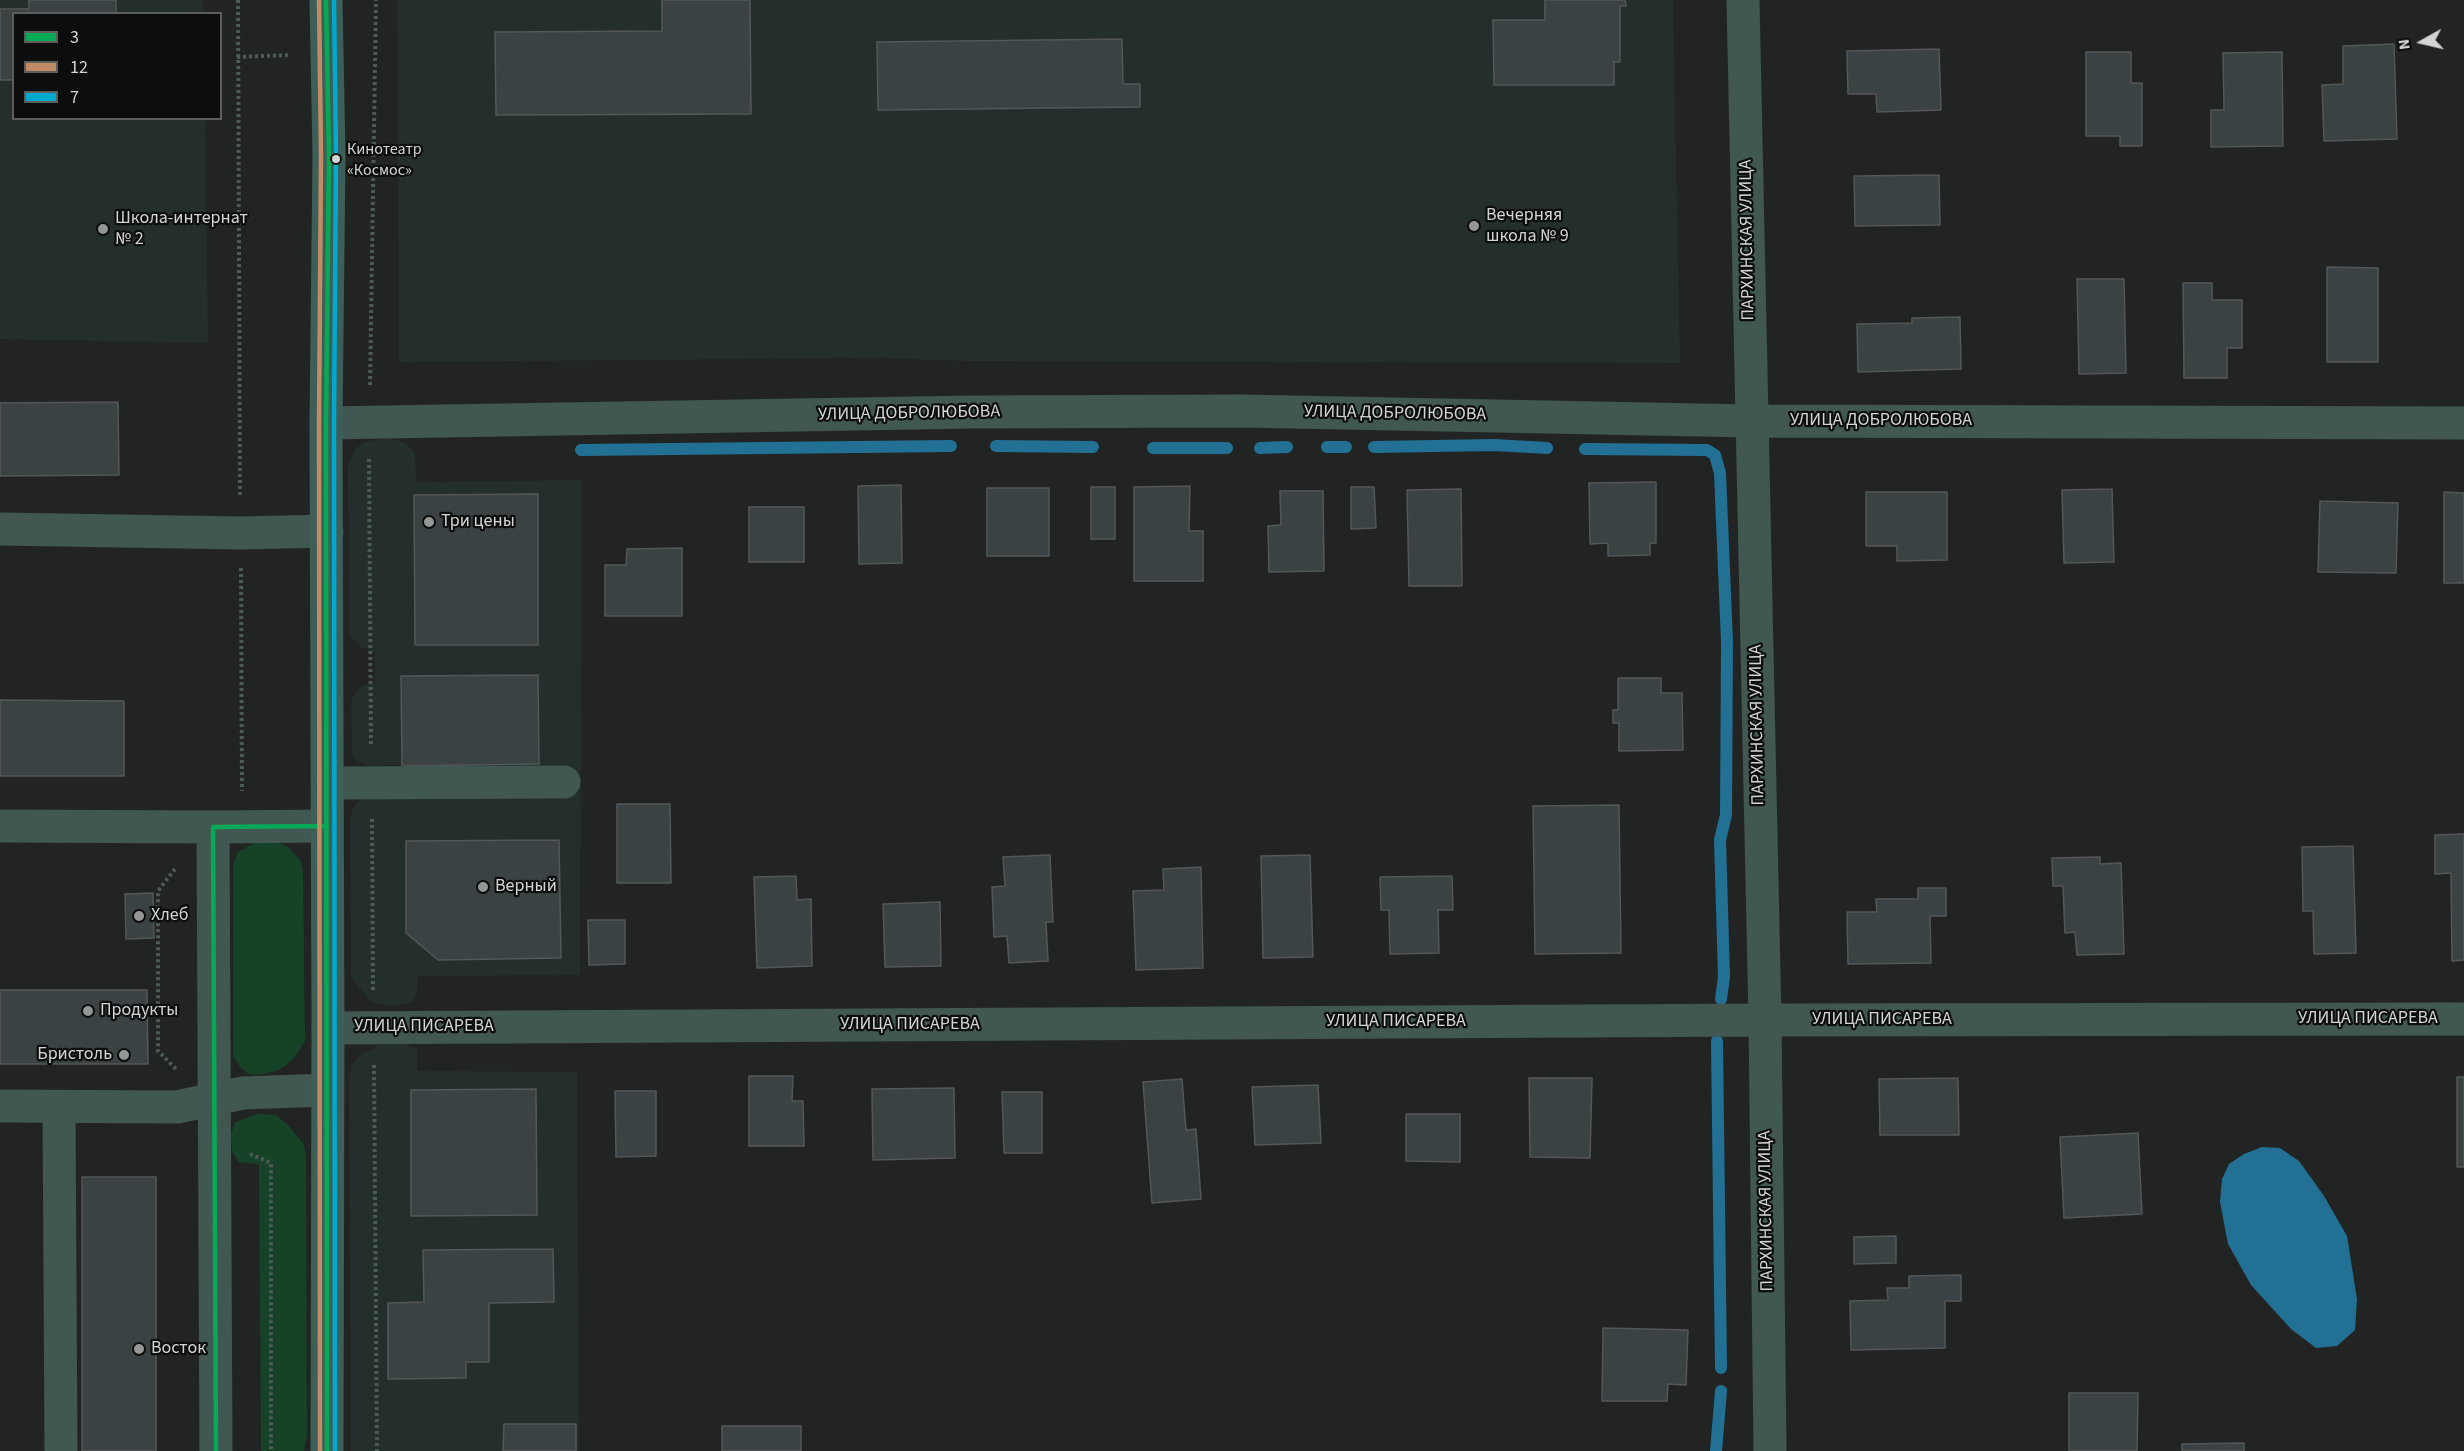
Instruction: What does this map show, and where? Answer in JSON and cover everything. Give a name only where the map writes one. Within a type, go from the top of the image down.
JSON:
[{"type":"main road","points":[[326,0],[328,155],[327,1451]]},
{"type":"street","name":"ПАРХИНСКАЯ УЛИЦА","points":[[1743,0],[1765,1020],[1770,1451]]},
{"type":"street","name":"УЛИЦА ДОБРОЛЮБОВА","points":[[326,423],[1230,411],[1751,421],[2464,423]]},
{"type":"street","points":[[0,529],[241,533],[327,531]]},
{"type":"street","points":[[328,783],[564,782]]},
{"type":"street","points":[[0,826],[327,826]]},
{"type":"street","points":[[216,1451],[214,1101],[227,827]]},
{"type":"street","name":"УЛИЦА ПИСАРЕВА","points":[[328,1028],[1765,1020],[2464,1019]]},
{"type":"street","points":[[0,1106],[177,1107],[214,1101],[243,1093],[327,1090]]},
{"type":"street","points":[[59,1107],[61,1451]]},
{"type":"path","points":[[227,827],[241,533],[238,0]]},
{"type":"path","points":[[376,0],[369,422],[377,1451]]},
{"type":"path","points":[[243,1150],[271,1163],[271,1451]]},
{"type":"shaded area","name":"Школа-интернат № 2","points":[[0,0],[203,0],[204,12],[12,12],[12,120],[205,120],[208,343],[0,339]]},
{"type":"shaded area","points":[[397,0],[1673,0],[1680,363],[968,361],[876,358],[399,362]]},
{"type":"shaded area","points":[[393,439],[407,444],[415,453],[416,482],[582,480],[580,975],[418,976],[417,994],[412,1002],[394,1006],[376,1004],[369,1000],[351,977],[350,819],[353,808],[363,798],[399,797],[407,799],[406,765],[366,765],[355,760],[352,754],[351,701],[364,685],[375,683],[375,652],[361,647],[352,639],[349,631],[348,464],[357,447],[365,442]]},
{"type":"shaded area","points":[[396,1043],[417,1048],[417,1071],[577,1072],[579,1451],[351,1451],[349,1077],[353,1064],[362,1054],[379,1045]]},
{"type":"green space","points":[[260,840],[274,841],[287,846],[301,861],[305,1041],[294,1058],[285,1066],[276,1071],[258,1075],[249,1074],[240,1067],[233,1056],[233,865],[238,852]]},
{"type":"green space","points":[[257,1114],[276,1115],[287,1124],[303,1143],[306,1156],[307,1435],[304,1451],[261,1451],[259,1164],[239,1162],[232,1151],[231,1135],[235,1122]]},
{"type":"water","points":[[2262,1147],[2280,1148],[2299,1161],[2324,1196],[2347,1236],[2357,1299],[2355,1330],[2337,1346],[2316,1348],[2291,1329],[2251,1285],[2228,1244],[2220,1202],[2222,1179],[2229,1164],[2244,1154]]},
{"type":"building","points":[[29,0],[116,0],[116,12],[12,12],[12,80],[0,80],[0,9],[29,9]]},
{"type":"building","points":[[662,0],[750,0],[751,114],[496,115],[495,32],[662,31]]},
{"type":"building","points":[[1545,0],[1625,0],[1626,6],[1620,6],[1620,62],[1614,62],[1614,85],[1494,85],[1493,20],[1545,20]]},
{"type":"building","points":[[1122,39],[1123,84],[1140,84],[1140,107],[878,110],[877,42]]},
{"type":"building","points":[[2394,44],[2397,139],[2324,141],[2322,85],[2343,84],[2343,46]]},
{"type":"building","points":[[1939,49],[1941,110],[1877,112],[1876,94],[1848,94],[1847,51]]},
{"type":"building","points":[[2086,52],[2131,52],[2131,83],[2142,83],[2142,146],[2120,146],[2120,136],[2086,136]]},
{"type":"building","points":[[2282,52],[2283,146],[2211,147],[2211,110],[2224,110],[2223,53]]},
{"type":"building","points":[[1939,175],[1940,225],[1855,226],[1854,176]]},
{"type":"building","points":[[2327,267],[2378,268],[2378,362],[2327,362]]},
{"type":"building","points":[[2077,279],[2124,279],[2126,373],[2079,374]]},
{"type":"building","points":[[2183,283],[2212,283],[2212,300],[2242,300],[2242,348],[2227,348],[2227,378],[2184,378]]},
{"type":"building","points":[[1960,317],[1961,369],[1858,372],[1857,324],[1912,323],[1912,318]]},
{"type":"building","points":[[118,402],[119,475],[0,476],[0,403]]},
{"type":"building","points":[[1656,482],[1656,543],[1650,543],[1650,555],[1608,556],[1608,543],[1590,544],[1589,483]]},
{"type":"building","points":[[901,485],[902,563],[859,564],[858,486]]},
{"type":"building","points":[[1190,486],[1189,531],[1203,531],[1203,581],[1134,581],[1134,487]]},
{"type":"building","points":[[1091,487],[1115,487],[1115,539],[1091,539]]},
{"type":"building","points":[[1351,487],[1374,487],[1376,528],[1351,529]]},
{"type":"building","points":[[987,488],[1049,488],[1049,556],[987,556]]},
{"type":"building","points":[[1461,489],[1462,586],[1409,586],[1407,490]]},
{"type":"building","points":[[2112,489],[2114,562],[2064,563],[2062,490]]},
{"type":"building","points":[[1280,491],[1323,491],[1324,571],[1269,572],[1268,526],[1281,525]]},
{"type":"building","points":[[1866,492],[1947,492],[1947,560],[1897,561],[1897,546],[1866,546]]},
{"type":"building","points":[[2444,492],[2464,493],[2464,583],[2444,583]]},
{"type":"building","points":[[538,494],[538,645],[415,645],[414,495]]},
{"type":"building","points":[[2320,501],[2398,503],[2396,573],[2318,572]]},
{"type":"building","points":[[749,507],[804,507],[804,562],[749,562]]},
{"type":"building","points":[[682,548],[682,616],[605,616],[605,565],[626,565],[627,549]]},
{"type":"building","points":[[538,675],[539,764],[402,766],[401,676]]},
{"type":"building","points":[[1618,678],[1661,678],[1661,693],[1682,693],[1683,750],[1619,751],[1619,723],[1613,723],[1613,710],[1618,710]]},
{"type":"building","points":[[0,700],[124,701],[124,776],[0,776]]},
{"type":"building","points":[[617,804],[670,804],[671,883],[617,883]]},
{"type":"building","points":[[1619,805],[1621,953],[1535,954],[1533,806]]},
{"type":"building","points":[[2464,834],[2464,960],[2452,961],[2451,873],[2435,874],[2435,835]]},
{"type":"building","name":"Верный","points":[[559,840],[561,958],[438,960],[406,933],[406,841]]},
{"type":"building","points":[[2353,846],[2356,953],[2314,954],[2313,911],[2303,911],[2302,847]]},
{"type":"building","points":[[1050,855],[1053,922],[1046,922],[1048,961],[1009,963],[1007,936],[994,937],[992,887],[1005,886],[1003,857]]},
{"type":"building","points":[[1310,855],[1313,957],[1263,958],[1261,856]]},
{"type":"building","points":[[2100,857],[2100,864],[2121,863],[2124,954],[2077,955],[2075,932],[2065,933],[2063,886],[2053,886],[2052,858]]},
{"type":"building","points":[[1201,867],[1203,968],[1136,970],[1133,891],[1164,890],[1163,869]]},
{"type":"building","points":[[796,876],[797,900],[811,899],[812,966],[757,968],[754,877]]},
{"type":"building","points":[[1452,876],[1453,910],[1438,910],[1439,953],[1390,954],[1389,910],[1381,910],[1380,877]]},
{"type":"building","points":[[1918,888],[1946,888],[1946,916],[1930,916],[1931,963],[1848,964],[1847,912],[1877,912],[1876,899],[1918,899]]},
{"type":"building","name":"Хлеб","points":[[153,893],[154,938],[126,939],[125,894]]},
{"type":"building","points":[[940,902],[941,966],[885,967],[883,904]]},
{"type":"building","points":[[588,920],[625,920],[625,964],[589,965]]},
{"type":"building","points":[[0,990],[147,990],[148,1064],[0,1064]]},
{"type":"building","points":[[749,1076],[793,1076],[792,1101],[803,1101],[804,1146],[749,1146]]},
{"type":"building","points":[[2457,1077],[2464,1077],[2464,1167],[2457,1167]]},
{"type":"building","points":[[1529,1078],[1592,1078],[1590,1158],[1530,1157]]},
{"type":"building","points":[[1958,1078],[1959,1135],[1880,1135],[1879,1079]]},
{"type":"building","points":[[1182,1079],[1186,1130],[1196,1129],[1201,1199],[1152,1203],[1143,1082]]},
{"type":"building","points":[[1318,1085],[1321,1143],[1255,1145],[1252,1087]]},
{"type":"building","points":[[954,1088],[955,1158],[873,1160],[872,1089]]},
{"type":"building","points":[[536,1089],[537,1215],[411,1216],[411,1090]]},
{"type":"building","points":[[615,1091],[656,1091],[656,1156],[616,1157]]},
{"type":"building","points":[[1002,1092],[1042,1092],[1042,1153],[1004,1153]]},
{"type":"building","points":[[1406,1114],[1460,1114],[1460,1162],[1406,1161]]},
{"type":"building","points":[[2138,1133],[2142,1214],[2064,1218],[2060,1137]]},
{"type":"building","points":[[82,1177],[156,1177],[156,1451],[82,1451]]},
{"type":"building","points":[[1896,1236],[1896,1263],[1854,1264],[1854,1237]]},
{"type":"building","points":[[553,1249],[554,1302],[489,1303],[489,1362],[466,1362],[466,1378],[388,1379],[388,1303],[424,1302],[423,1250]]},
{"type":"building","points":[[1961,1275],[1961,1301],[1945,1301],[1945,1348],[1851,1350],[1850,1301],[1888,1300],[1887,1288],[1909,1288],[1909,1276]]},
{"type":"building","points":[[1603,1328],[1688,1330],[1686,1385],[1668,1384],[1667,1401],[1602,1401]]},
{"type":"building","points":[[2069,1393],[2138,1393],[2137,1451],[2069,1451]]},
{"type":"building","points":[[504,1424],[576,1424],[576,1451],[503,1451]]},
{"type":"building","points":[[722,1426],[801,1426],[801,1451],[722,1451]]},
{"type":"building","points":[[2244,1443],[2244,1451],[2182,1451],[2182,1444]]},
{"type":"waterway","points":[[1374,447],[1494,445],[1547,448]]},
{"type":"waterway","points":[[581,450],[951,446]]},
{"type":"waterway","points":[[996,446],[1093,447]]},
{"type":"waterway","points":[[1260,448],[1287,447]]},
{"type":"waterway","points":[[1327,447],[1346,447]]},
{"type":"waterway","points":[[1153,448],[1227,448]]},
{"type":"waterway","points":[[1585,449],[1707,450],[1715,455],[1720,473],[1727,642],[1726,815],[1720,840],[1724,977],[1721,999]]},
{"type":"waterway","points":[[1717,1041],[1721,1368]]},
{"type":"waterway","points":[[1716,1451],[1721,1391]]},
{"type":"transit line","name":"12","points":[[319,0],[321,155],[320,1451]]},
{"type":"transit line","name":"3","points":[[326,0],[329,155],[326,423],[327,1451]]},
{"type":"transit line","name":"7","points":[[334,0],[336,155],[335,1451]]},
{"type":"transit line","name":"3","points":[[216,1451],[213,827],[327,826]]},
{"type":"place","name":"Кинотеатр «Космос»","points":[[336,159]]},
{"type":"place","name":"Вечерняя школа № 9","points":[[1474,226]]},
{"type":"place","name":"Школа-интернат № 2","points":[[103,229]]},
{"type":"place","name":"Три цены","points":[[429,522]]},
{"type":"place","name":"Верный","points":[[483,887]]},
{"type":"place","name":"Хлеб","points":[[139,916]]},
{"type":"place","name":"Продукты","points":[[88,1011]]},
{"type":"place","name":"Бристоль","points":[[124,1055]]},
{"type":"place","name":"Восток","points":[[139,1349]]}]
